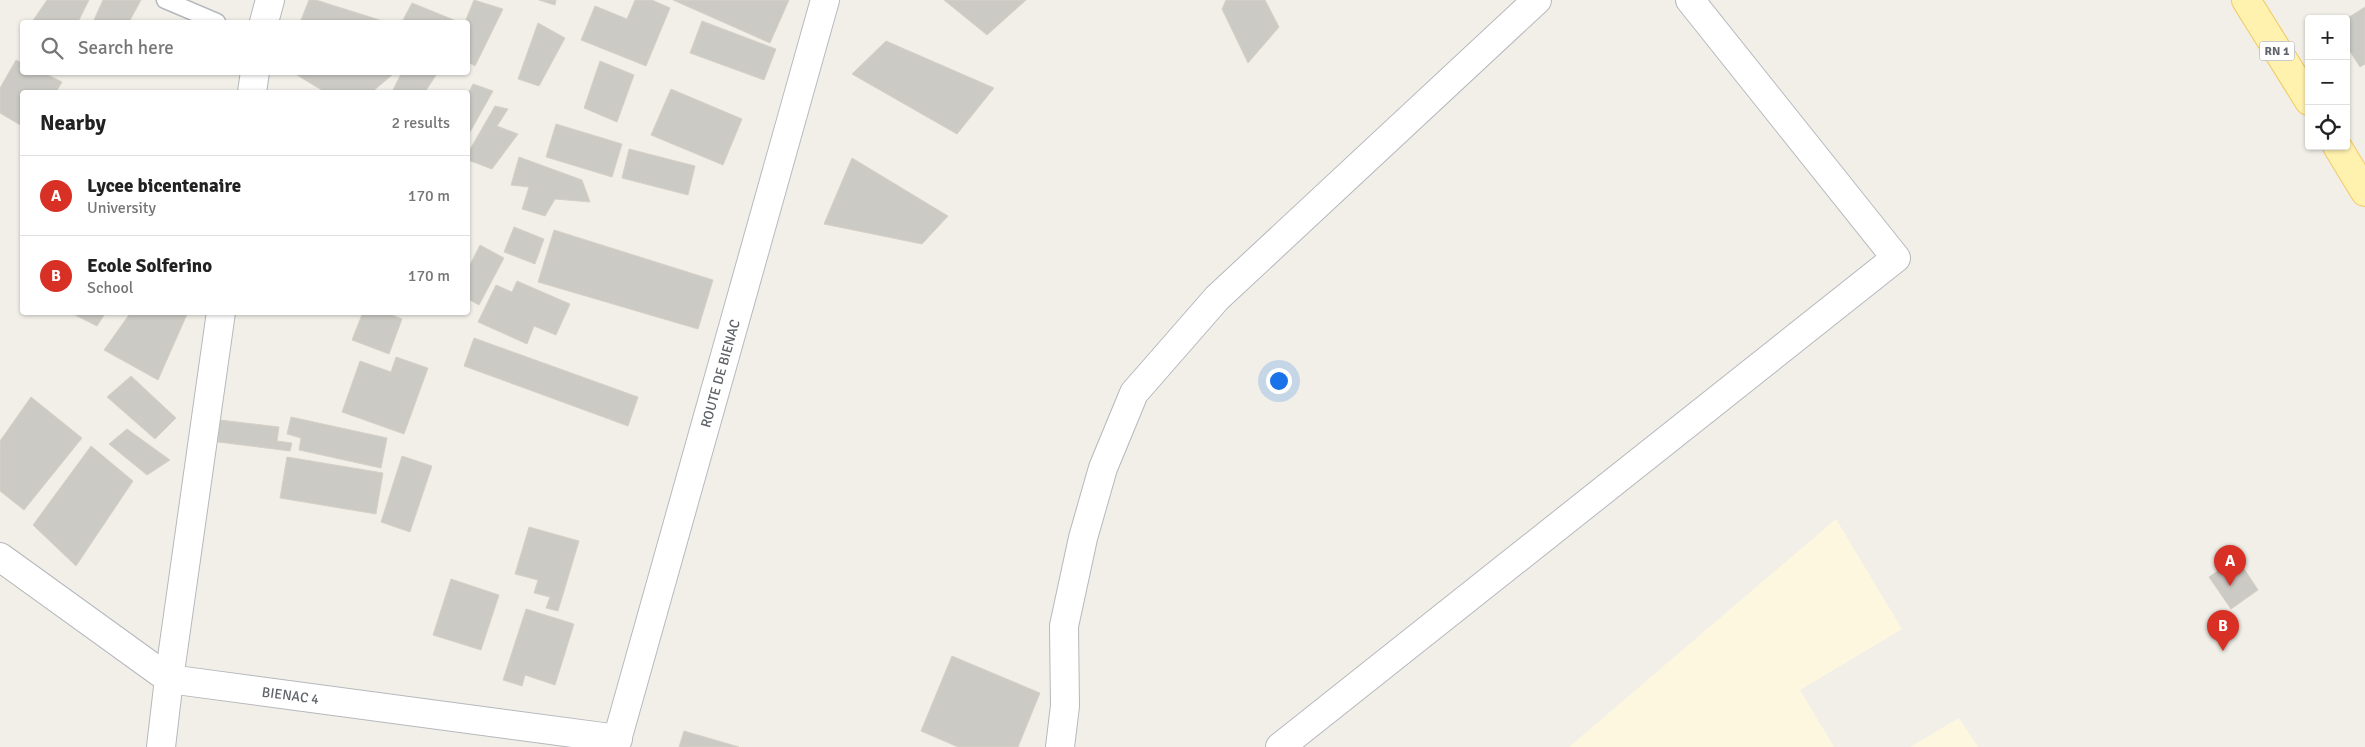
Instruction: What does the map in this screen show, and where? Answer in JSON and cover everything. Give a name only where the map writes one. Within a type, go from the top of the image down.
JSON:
[{"type":"main road","name":"RN 1","points":[[2246,0],[2305,95]]},
{"type":"main road","points":[[2339,150],[2365,192]]},
{"type":"street","points":[[265,20],[270,0]]},
{"type":"street","name":"ROUTE DE BIENAC","points":[[617,743],[825,0]]},
{"type":"street","points":[[1060,747],[1065,706],[1064,626],[1082,538],[1103,468],[1134,393],[1217,298],[1537,0]]},
{"type":"street","points":[[1280,747],[1896,258],[1690,0]]},
{"type":"street","points":[[252,90],[255,75]]},
{"type":"street","points":[[161,747],[221,315]]},
{"type":"street","name":"BIENAC 4","points":[[0,557],[169,679],[617,743]]},
{"type":"lane","points":[[165,0],[211,20]]},
{"type":"shaded area","points":[[1836,519],[1902,629],[1800,690],[1834,747],[1569,747]]},
{"type":"shaded area","points":[[1959,718],[1978,747],[1910,747]]},
{"type":"building","points":[[47,0],[89,0],[79,20],[33,20]]},
{"type":"building","points":[[103,0],[141,0],[130,20],[94,20]]},
{"type":"building","points":[[309,0],[316,0],[380,20],[301,20]]},
{"type":"building","points":[[474,0],[503,9],[475,66],[470,63],[470,20],[466,20]]},
{"type":"building","points":[[539,0],[556,0],[555,5]]},
{"type":"building","points":[[635,0],[652,0],[670,8],[646,66],[581,40],[595,6],[627,19]]},
{"type":"building","points":[[673,0],[789,0],[770,43]]},
{"type":"building","points":[[944,0],[1026,0],[987,35]]},
{"type":"building","points":[[1226,0],[1265,0],[1279,27],[1248,63],[1222,9]]},
{"type":"building","points":[[412,3],[454,20],[403,20]]},
{"type":"building","points":[[2365,7],[2365,64],[2360,67],[2350,51],[2350,16]]},
{"type":"building","points":[[702,21],[776,49],[764,80],[690,53]]},
{"type":"building","points":[[538,23],[565,38],[539,86],[518,79]]},
{"type":"building","points":[[886,41],[994,88],[957,134],[852,74]]},
{"type":"building","points":[[16,60],[20,62],[20,75],[48,75],[62,82],[57,90],[20,90],[20,125],[0,113],[0,88]]},
{"type":"building","points":[[600,61],[634,75],[617,122],[584,108]]},
{"type":"building","points":[[297,75],[392,75],[374,90],[322,90]]},
{"type":"building","points":[[400,75],[436,75],[426,90],[393,90]]},
{"type":"building","points":[[473,84],[493,91],[470,132],[470,90]]},
{"type":"building","points":[[671,89],[742,119],[723,165],[651,135]]},
{"type":"building","points":[[495,106],[508,109],[497,126],[518,134],[492,169],[470,161],[470,150]]},
{"type":"building","points":[[556,124],[622,144],[612,177],[546,157]]},
{"type":"building","points":[[629,149],[695,166],[688,195],[622,178]]},
{"type":"building","points":[[519,157],[582,180],[590,202],[555,199],[545,216],[522,209],[529,187],[511,185]]},
{"type":"building","points":[[852,158],[948,216],[922,244],[824,224]]},
{"type":"building","points":[[514,227],[544,239],[535,264],[504,252]]},
{"type":"building","points":[[554,230],[713,280],[698,329],[538,282]]},
{"type":"building","points":[[480,245],[504,258],[479,305],[470,300],[470,265]]},
{"type":"building","points":[[517,281],[570,304],[556,335],[534,326],[527,344],[478,322],[496,285],[512,292]]},
{"type":"building","points":[[75,315],[104,315],[97,326]]},
{"type":"building","points":[[129,315],[187,315],[158,380],[104,350]]},
{"type":"building","points":[[362,315],[392,315],[402,319],[389,354],[352,340]]},
{"type":"building","points":[[474,338],[638,397],[628,426],[464,366]]},
{"type":"building","points":[[396,357],[428,368],[404,434],[342,412],[360,361],[391,372]]},
{"type":"building","points":[[131,376],[176,418],[155,439],[107,397]]},
{"type":"building","points":[[31,397],[82,438],[24,510],[0,491],[0,441]]},
{"type":"building","points":[[291,417],[387,438],[381,468],[299,450],[301,438],[287,434]]},
{"type":"building","points":[[220,420],[279,427],[277,441],[292,443],[290,451],[218,442]]},
{"type":"building","points":[[127,429],[170,460],[147,475],[109,444]]},
{"type":"building","points":[[91,446],[133,481],[76,566],[33,525]]},
{"type":"building","points":[[402,456],[432,466],[410,532],[381,522]]},
{"type":"building","points":[[287,457],[383,473],[376,514],[280,498]]},
{"type":"building","points":[[529,527],[579,541],[558,611],[546,608],[550,597],[534,593],[538,580],[515,574]]},
{"type":"building","points":[[2237,558],[2258,590],[2231,609],[2209,577]]},
{"type":"building","points":[[451,579],[499,595],[481,650],[433,635]]},
{"type":"building","points":[[526,609],[574,624],[555,685],[525,675],[522,686],[503,680]]},
{"type":"building","points":[[952,656],[1040,693],[1018,747],[958,747],[921,731]]},
{"type":"building","points":[[684,731],[739,747],[679,747]]},
{"type":"place","name":"Lycee bicentenaire","points":[[2230,586]]},
{"type":"place","name":"Ecole Solferino","points":[[2223,651]]}]
